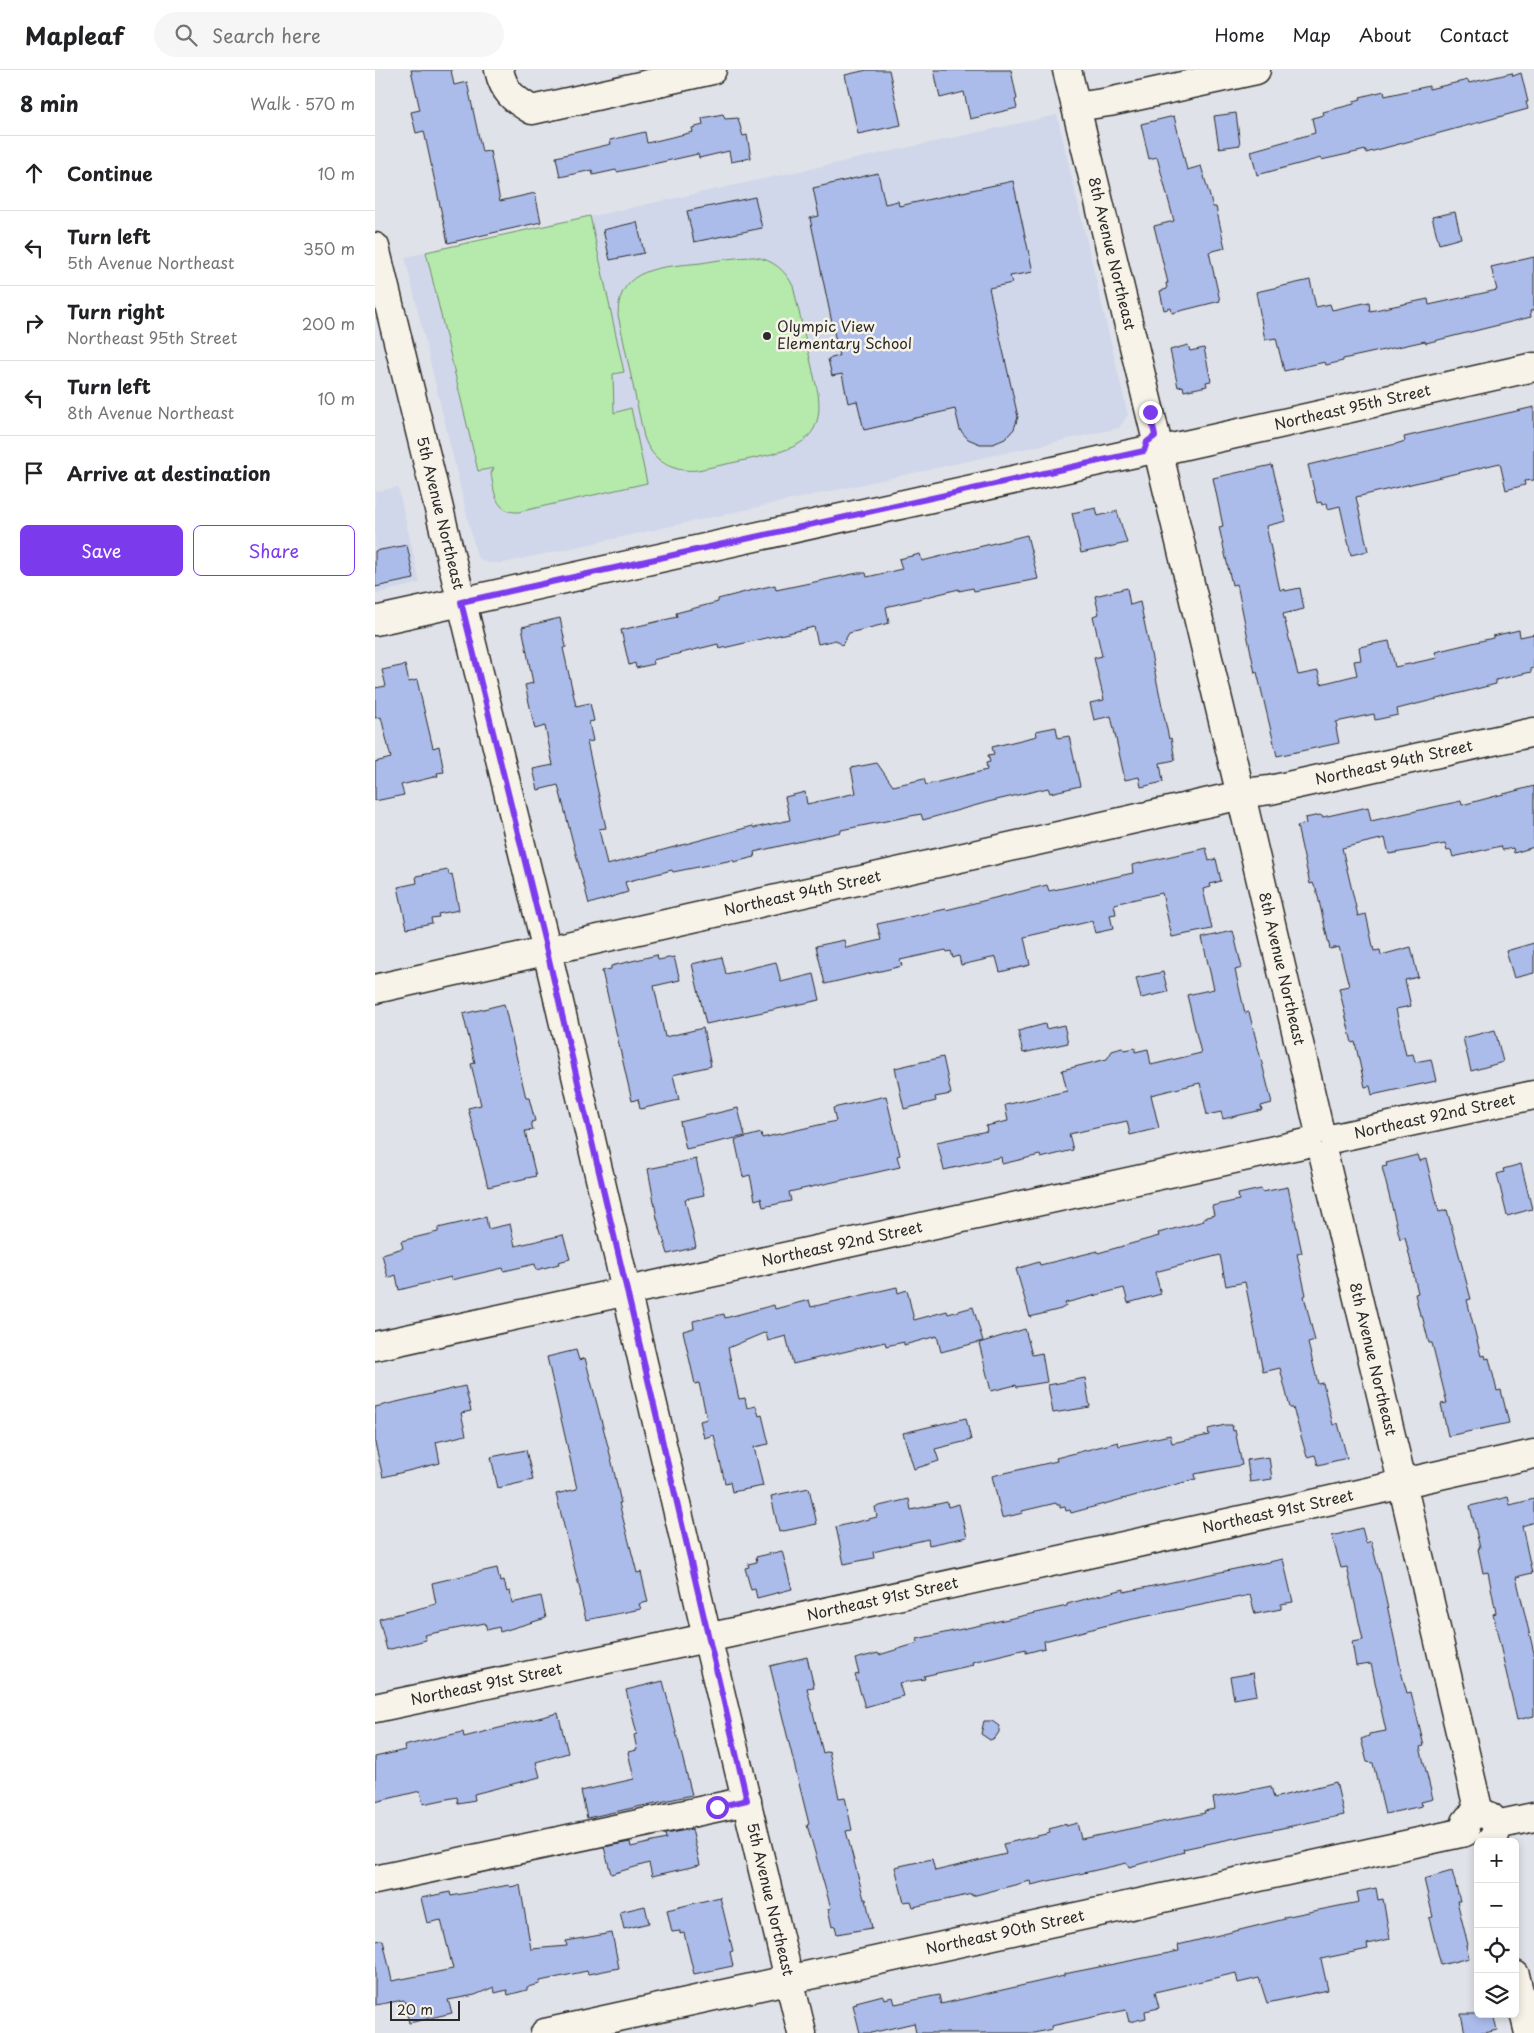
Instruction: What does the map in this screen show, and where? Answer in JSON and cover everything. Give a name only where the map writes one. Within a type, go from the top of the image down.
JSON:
[{"type":"street","points":[[499,70],[502,83],[515,100],[532,110],[712,70]]},
{"type":"street","name":"8th Avenue Northeast","points":[[1067,70],[1241,795],[1482,1831]]},
{"type":"street","points":[[1076,107],[1109,102],[1257,70]]},
{"type":"street","name":"5th Avenue Northeast","points":[[375,247],[547,951],[707,1637],[803,2033]]},
{"type":"street","name":"Northeast 95th Street","points":[[375,621],[1534,367]]},
{"type":"street","name":"Northeast 94th Street","points":[[375,989],[1241,795],[1534,732]]},
{"type":"street","name":"Northeast 92nd Street","points":[[375,1346],[1534,1095]]},
{"type":"street","name":"Northeast 91st Street","points":[[375,1708],[1403,1485],[1534,1454]]},
{"type":"street","points":[[375,1880],[747,1800]]},
{"type":"street","name":"Northeast 90th Street","points":[[545,2033],[1482,1831],[1534,1817]]},
{"type":"street","points":[[1519,1992],[1529,2033]]},
{"type":"shaded area","name":"Olympic View Elementary School","points":[[1057,115],[1128,415],[1119,428],[503,563],[488,563],[478,558],[405,257]]},
{"type":"shaded area","points":[[398,487],[420,583],[375,594],[375,492]]},
{"type":"green space","points":[[590,216],[624,372],[613,374],[614,413],[631,408],[647,483],[518,512],[510,511],[500,505],[497,500],[491,473],[494,468],[478,471],[426,252]]},
{"type":"green space","points":[[755,257],[773,263],[786,275],[793,286],[818,393],[819,409],[817,423],[804,441],[782,451],[698,470],[672,467],[665,464],[652,453],[644,437],[618,315],[620,299],[626,287],[635,278],[658,268]]},
{"type":"building","points":[[411,70],[451,70],[454,85],[467,82],[482,152],[490,151],[500,201],[535,193],[541,222],[448,243],[424,131],[416,133],[411,112],[420,110]]},
{"type":"building","points":[[867,70],[889,70],[901,125],[858,134],[845,75]]},
{"type":"building","points":[[934,70],[1011,70],[1017,108],[970,119],[964,92],[940,98]]},
{"type":"building","points":[[1512,73],[1513,76],[1521,73],[1528,109],[1366,153],[1366,150],[1321,160],[1321,158],[1257,175],[1251,151],[1315,133],[1312,118],[1324,115],[1323,112],[1354,104],[1354,101],[1361,99],[1360,97],[1384,91],[1385,96],[1468,80],[1469,83]]},
{"type":"building","points":[[1236,113],[1240,145],[1219,148],[1214,116]]},
{"type":"building","points":[[723,114],[725,119],[738,118],[743,136],[747,135],[751,158],[731,162],[729,151],[699,158],[698,154],[617,172],[616,170],[593,175],[592,170],[560,177],[556,157],[611,144],[610,140],[645,132],[647,143],[693,132],[692,128],[703,125],[702,118]]},
{"type":"building","points":[[1174,116],[1187,170],[1201,166],[1213,207],[1216,207],[1225,248],[1209,252],[1220,301],[1172,313],[1171,308],[1164,310],[1160,291],[1167,289],[1166,283],[1168,283],[1154,226],[1174,221],[1157,157],[1149,159],[1141,124]]},
{"type":"building","points":[[878,173],[885,204],[898,201],[899,206],[1013,181],[1033,272],[1010,276],[1012,283],[989,288],[1018,417],[1014,429],[1005,439],[993,444],[980,444],[968,439],[960,430],[955,409],[864,430],[857,401],[848,403],[842,374],[832,376],[828,359],[839,356],[810,218],[819,216],[813,188]]},
{"type":"building","points":[[755,197],[762,228],[694,242],[687,211]]},
{"type":"building","points":[[1455,212],[1461,238],[1439,244],[1432,217]]},
{"type":"building","points":[[637,222],[644,253],[610,260],[603,230]]},
{"type":"building","points":[[1534,257],[1534,310],[1530,311],[1531,317],[1426,343],[1425,341],[1343,359],[1343,361],[1326,365],[1325,362],[1284,371],[1276,338],[1265,340],[1256,292],[1310,280],[1316,307],[1330,304],[1332,310],[1369,302],[1370,311],[1428,299],[1429,305],[1497,290],[1491,267]]},
{"type":"building","points":[[1188,345],[1190,351],[1204,348],[1211,381],[1206,382],[1207,386],[1184,391],[1183,386],[1178,387],[1170,350]]},
{"type":"building","points":[[1534,407],[1534,480],[1524,481],[1525,485],[1506,490],[1500,463],[1356,497],[1368,551],[1351,555],[1340,506],[1328,509],[1327,503],[1322,505],[1321,502],[1317,503],[1308,465],[1396,444],[1405,441],[1404,437]]},
{"type":"building","points":[[1272,465],[1286,521],[1266,526],[1280,590],[1300,588],[1304,609],[1283,614],[1298,675],[1318,671],[1321,684],[1357,675],[1354,661],[1361,660],[1359,647],[1389,641],[1395,667],[1437,658],[1435,652],[1519,630],[1520,637],[1534,634],[1534,668],[1531,669],[1531,672],[1496,680],[1496,684],[1397,709],[1398,715],[1375,720],[1374,714],[1336,722],[1339,743],[1277,756],[1257,672],[1255,673],[1237,584],[1232,585],[1219,527],[1223,526],[1213,478]]},
{"type":"building","points":[[1096,508],[1098,516],[1117,511],[1127,543],[1081,553],[1072,513]]},
{"type":"building","points":[[1027,535],[1038,579],[974,591],[973,588],[959,591],[959,589],[886,607],[889,623],[849,633],[842,645],[836,640],[818,644],[814,627],[719,649],[718,644],[653,660],[654,664],[636,668],[635,663],[629,665],[621,630],[677,617],[676,613],[753,590],[775,585],[776,590],[858,573],[866,573],[867,577],[902,569],[899,559],[920,554],[922,561]]},
{"type":"building","points":[[407,545],[414,579],[375,587],[375,551]]},
{"type":"building","points":[[1127,588],[1130,605],[1140,602],[1175,760],[1160,763],[1163,782],[1141,787],[1139,777],[1125,780],[1111,716],[1094,720],[1090,703],[1104,700],[1094,658],[1102,656],[1093,616],[1099,614],[1095,596]]},
{"type":"building","points":[[560,618],[566,647],[563,648],[576,706],[590,703],[594,721],[589,722],[593,741],[587,742],[606,828],[599,829],[607,865],[753,826],[754,828],[790,820],[785,797],[805,792],[807,804],[856,793],[851,768],[877,763],[893,786],[924,779],[926,785],[987,770],[986,763],[990,762],[988,755],[994,754],[992,747],[1037,736],[1036,731],[1056,727],[1058,738],[1069,736],[1080,786],[1050,793],[1048,788],[923,820],[921,814],[841,830],[841,832],[754,852],[755,857],[734,862],[733,860],[673,872],[672,870],[625,882],[628,892],[589,904],[558,785],[538,790],[533,769],[553,765],[545,726],[535,729],[525,685],[533,683],[522,627]]},
{"type":"building","points":[[405,665],[409,682],[417,680],[433,748],[439,746],[444,772],[437,773],[438,776],[401,785],[404,795],[375,801],[375,762],[391,758],[381,717],[375,718],[375,688],[386,686],[382,670]]},
{"type":"building","points":[[1534,786],[1534,847],[1514,853],[1513,848],[1503,850],[1501,846],[1453,857],[1451,850],[1447,851],[1445,844],[1389,854],[1385,838],[1342,848],[1358,916],[1366,914],[1374,951],[1380,950],[1381,955],[1411,947],[1418,977],[1405,980],[1411,1006],[1396,1009],[1406,1055],[1413,1054],[1415,1062],[1431,1059],[1436,1081],[1372,1095],[1370,1086],[1365,1087],[1355,1042],[1352,1043],[1339,988],[1349,986],[1339,947],[1330,949],[1316,888],[1313,883],[1310,884],[1297,826],[1306,824],[1305,818],[1320,815],[1323,817],[1368,807],[1371,821],[1461,801],[1462,805]]},
{"type":"building","points":[[1206,848],[1209,861],[1216,859],[1221,881],[1210,884],[1211,887],[1203,889],[1212,929],[1172,937],[1162,893],[1114,904],[1116,914],[1110,915],[1113,929],[1095,933],[1092,921],[1024,937],[1030,965],[1000,972],[996,957],[961,965],[959,956],[953,958],[951,951],[947,952],[946,950],[900,960],[902,966],[825,984],[816,946],[844,940],[846,948],[881,940],[877,924],[946,910],[1047,885],[1049,891],[1133,873],[1132,865]]},
{"type":"building","points":[[448,870],[449,875],[452,874],[459,910],[438,914],[439,917],[431,918],[432,923],[407,928],[398,887],[417,883],[416,876]]},
{"type":"building","points":[[1233,931],[1242,968],[1235,970],[1245,1013],[1249,1012],[1272,1103],[1261,1106],[1262,1110],[1223,1119],[1221,1112],[1207,1115],[1200,1083],[1151,1095],[1159,1128],[1130,1135],[1127,1121],[1069,1134],[1073,1150],[1041,1158],[1040,1155],[1002,1164],[1001,1157],[944,1170],[937,1142],[987,1131],[986,1126],[1008,1121],[1005,1105],[1067,1091],[1062,1070],[1107,1059],[1112,1051],[1122,1048],[1125,1050],[1135,1048],[1135,1052],[1148,1049],[1151,1065],[1201,1053],[1187,995],[1214,989],[1202,938]]},
{"type":"building","points":[[1534,943],[1534,973],[1514,978],[1506,951]]},
{"type":"building","points":[[657,955],[658,960],[674,957],[680,980],[654,986],[665,1037],[703,1028],[711,1066],[673,1075],[679,1100],[640,1109],[638,1099],[632,1101],[602,971],[611,969],[611,966]]},
{"type":"building","points":[[722,957],[726,974],[776,962],[781,982],[814,974],[820,1000],[706,1024],[692,964]]},
{"type":"building","points":[[1163,972],[1168,992],[1141,998],[1136,978]]},
{"type":"building","points":[[504,1004],[526,1098],[529,1098],[535,1121],[531,1122],[533,1130],[525,1131],[536,1176],[488,1187],[468,1108],[481,1105],[471,1064],[475,1063],[463,1014]]},
{"type":"building","points":[[1045,1024],[1046,1029],[1064,1025],[1068,1043],[1023,1053],[1018,1031]]},
{"type":"building","points":[[1495,1030],[1503,1062],[1471,1071],[1463,1038]]},
{"type":"building","points":[[943,1057],[951,1094],[935,1097],[936,1101],[904,1109],[895,1068]]},
{"type":"building","points":[[886,1096],[900,1155],[897,1156],[900,1167],[789,1192],[791,1201],[763,1207],[761,1198],[755,1200],[750,1175],[743,1177],[735,1140],[761,1133],[762,1138],[836,1121],[833,1108]]},
{"type":"building","points":[[738,1108],[745,1136],[686,1149],[680,1122]]},
{"type":"building","points":[[1417,1155],[1419,1161],[1426,1159],[1439,1212],[1447,1210],[1471,1299],[1467,1300],[1481,1356],[1485,1355],[1486,1359],[1489,1358],[1497,1391],[1501,1390],[1509,1423],[1448,1436],[1441,1404],[1447,1403],[1432,1343],[1429,1343],[1422,1315],[1420,1315],[1415,1294],[1418,1293],[1405,1237],[1400,1239],[1382,1167],[1387,1166],[1386,1163]]},
{"type":"building","points":[[696,1159],[704,1195],[685,1199],[696,1247],[668,1254],[657,1218],[648,1169]]},
{"type":"building","points":[[1521,1164],[1532,1209],[1507,1216],[1497,1174],[1504,1172],[1503,1169]]},
{"type":"building","points":[[1288,1187],[1302,1253],[1297,1254],[1306,1295],[1304,1296],[1315,1341],[1308,1343],[1318,1384],[1323,1383],[1333,1425],[1338,1423],[1347,1458],[1318,1465],[1315,1455],[1307,1457],[1293,1408],[1290,1408],[1280,1368],[1263,1372],[1245,1282],[1226,1286],[1220,1255],[1155,1272],[1161,1294],[1128,1303],[1124,1288],[1065,1303],[1066,1306],[1061,1309],[1030,1317],[1016,1269],[1039,1262],[1040,1265],[1098,1251],[1098,1253],[1159,1236],[1158,1233],[1204,1221],[1203,1218],[1214,1215],[1212,1206],[1239,1200],[1238,1194],[1261,1189],[1262,1192]]},
{"type":"building","points":[[486,1217],[488,1229],[510,1224],[515,1246],[563,1235],[570,1259],[536,1270],[535,1264],[504,1271],[503,1268],[451,1280],[451,1277],[399,1290],[396,1275],[388,1278],[382,1254],[403,1248],[401,1241],[438,1232],[438,1228]]},
{"type":"building","points":[[897,1287],[898,1293],[907,1290],[914,1320],[947,1311],[948,1314],[973,1307],[983,1341],[941,1352],[937,1336],[904,1345],[904,1342],[886,1346],[885,1342],[793,1364],[786,1336],[768,1341],[766,1332],[728,1348],[739,1399],[745,1398],[747,1408],[756,1406],[759,1416],[762,1415],[769,1444],[754,1447],[763,1486],[732,1492],[730,1482],[725,1483],[714,1435],[704,1438],[700,1421],[707,1419],[699,1383],[695,1384],[683,1331],[694,1328],[693,1321],[724,1314],[725,1318],[774,1305],[775,1309],[809,1300],[811,1307]]},
{"type":"building","points":[[1025,1329],[1032,1355],[1042,1353],[1047,1382],[1017,1387],[1016,1385],[991,1391],[979,1343]]},
{"type":"building","points":[[576,1350],[579,1360],[585,1358],[611,1458],[621,1503],[619,1503],[637,1573],[641,1572],[648,1602],[639,1604],[641,1609],[586,1620],[556,1494],[577,1489],[547,1357]]},
{"type":"building","points":[[1085,1378],[1090,1407],[1053,1413],[1048,1385]]},
{"type":"building","points":[[465,1386],[471,1411],[461,1413],[466,1435],[436,1442],[440,1463],[383,1477],[375,1443],[375,1407]]},
{"type":"building","points":[[966,1418],[971,1440],[935,1449],[939,1461],[914,1469],[903,1433]]},
{"type":"building","points":[[1232,1425],[1233,1431],[1235,1430],[1242,1465],[1195,1474],[1196,1479],[1071,1513],[1070,1510],[1066,1511],[1065,1507],[1060,1508],[1060,1505],[1056,1503],[1002,1518],[992,1476],[1057,1461],[1056,1458],[1118,1442],[1119,1446],[1170,1435],[1172,1443],[1209,1435],[1208,1429]]},
{"type":"building","points":[[526,1450],[533,1480],[498,1488],[491,1457]]},
{"type":"building","points":[[1269,1457],[1272,1479],[1250,1482],[1247,1460]]},
{"type":"building","points":[[809,1488],[817,1524],[779,1532],[771,1496]]},
{"type":"building","points":[[1508,1497],[1510,1505],[1534,1499],[1534,1522],[1522,1526],[1532,1573],[1516,1577],[1534,1653],[1534,1716],[1517,1720],[1493,1614],[1496,1613],[1488,1572],[1483,1573],[1478,1549],[1480,1548],[1470,1506]]},
{"type":"building","points":[[909,1499],[911,1510],[947,1502],[948,1507],[959,1504],[967,1537],[929,1545],[928,1539],[873,1552],[874,1558],[844,1564],[836,1527],[877,1517],[875,1507]]},
{"type":"building","points":[[1362,1528],[1366,1543],[1371,1541],[1380,1572],[1402,1675],[1407,1693],[1411,1692],[1424,1746],[1420,1747],[1433,1799],[1421,1802],[1422,1806],[1385,1814],[1373,1763],[1367,1762],[1361,1739],[1369,1736],[1369,1734],[1386,1731],[1371,1664],[1356,1666],[1352,1642],[1363,1640],[1347,1567],[1341,1568],[1332,1536]]},
{"type":"building","points":[[782,1551],[792,1589],[757,1598],[755,1589],[751,1590],[745,1568],[749,1567],[748,1564],[757,1562],[756,1557]]},
{"type":"building","points":[[1283,1559],[1293,1602],[1281,1604],[1281,1609],[1255,1614],[1250,1595],[1124,1621],[1044,1641],[1045,1648],[1026,1653],[1026,1649],[972,1662],[973,1665],[924,1676],[925,1679],[899,1683],[903,1696],[865,1707],[855,1675],[859,1674],[855,1659],[878,1653],[879,1655],[918,1643],[917,1639],[1067,1606],[1067,1604],[1124,1589],[1124,1592]]},
{"type":"building","points":[[497,1568],[500,1582],[504,1581],[507,1592],[510,1591],[512,1603],[541,1596],[546,1618],[500,1632],[499,1627],[487,1630],[485,1623],[424,1635],[426,1640],[387,1650],[379,1619],[436,1604],[432,1583]]},
{"type":"building","points":[[807,1657],[814,1687],[807,1688],[823,1753],[829,1751],[839,1798],[845,1797],[852,1830],[846,1831],[864,1899],[866,1899],[872,1928],[837,1934],[835,1926],[832,1927],[828,1909],[831,1908],[807,1825],[809,1824],[770,1666]]},
{"type":"building","points":[[1253,1673],[1257,1695],[1234,1699],[1230,1677]]},
{"type":"building","points":[[663,1681],[692,1795],[587,1818],[581,1791],[634,1779],[628,1752],[637,1750],[634,1735],[637,1734],[626,1690]]},
{"type":"building","points":[[558,1713],[568,1753],[536,1762],[540,1777],[474,1794],[475,1800],[458,1803],[457,1797],[423,1804],[420,1791],[375,1802],[375,1757],[405,1750],[404,1746],[432,1739],[463,1732],[464,1737]]},
{"type":"building","points":[[984,1721],[992,1721],[999,1726],[999,1732],[995,1738],[990,1740],[981,1734]]},
{"type":"building","points":[[1336,1782],[1344,1815],[1183,1849],[1184,1852],[1129,1867],[1127,1863],[1031,1885],[1030,1881],[972,1896],[972,1894],[913,1907],[911,1901],[904,1902],[895,1867],[932,1859],[935,1871],[1006,1854],[1003,1844],[1050,1833],[1049,1829],[1066,1824],[1066,1826],[1077,1823],[1081,1839],[1205,1813],[1204,1811],[1215,1809],[1213,1798],[1271,1786],[1274,1798]]},
{"type":"building","points":[[692,1829],[700,1865],[652,1876],[649,1863],[611,1874],[604,1847],[630,1842],[631,1847],[666,1839],[665,1834]]},
{"type":"building","points":[[1452,1871],[1460,1901],[1457,1901],[1468,1945],[1466,1945],[1469,1958],[1441,1965],[1429,1918],[1433,1917],[1424,1879]]},
{"type":"building","points":[[509,1885],[510,1887],[520,1885],[531,1949],[567,1946],[566,1941],[612,1933],[619,1968],[588,1974],[587,1971],[540,1981],[540,1984],[527,1987],[527,1990],[508,1995],[507,1990],[495,1993],[494,1987],[475,1995],[448,2000],[452,2013],[409,2023],[404,2000],[375,2005],[375,1941],[383,1940],[392,1981],[453,1969],[441,1920],[427,1923],[421,1898],[450,1892],[451,1896]]},
{"type":"building","points":[[1376,1888],[1378,1900],[1383,1899],[1390,1939],[1367,1944],[1368,1949],[1321,1959],[1328,1990],[1267,2003],[1259,1978],[1238,1983],[1236,1973],[1155,1992],[1159,2008],[1145,2011],[1146,2018],[1129,2022],[1126,2010],[1051,2026],[1052,2029],[1034,2033],[916,2033],[914,2023],[871,2033],[860,2033],[853,2005],[857,2004],[856,2002],[883,1995],[884,1999],[893,1997],[895,2004],[939,1995],[941,2004],[1064,1976],[1064,1974],[1179,1951],[1178,1945],[1285,1919],[1284,1917],[1359,1902],[1357,1892]]},
{"type":"building","points":[[720,1897],[733,1951],[730,1952],[733,1966],[694,1974],[684,1933],[680,1934],[680,1931],[672,1932],[667,1910]]},
{"type":"building","points":[[645,1906],[649,1923],[624,1929],[620,1912]]},
{"type":"building","points":[[1461,2014],[1474,2014],[1474,2018],[1494,2018],[1497,2030],[1485,2033],[1465,2033]]},
{"type":"place","name":"Olympic View Elementary School","points":[[767,336]]},
{"type":"route","points":[[717,1807],[747,1800],[707,1637],[547,951],[461,602],[1144,451],[1147,442],[1155,436],[1150,412]]}]
